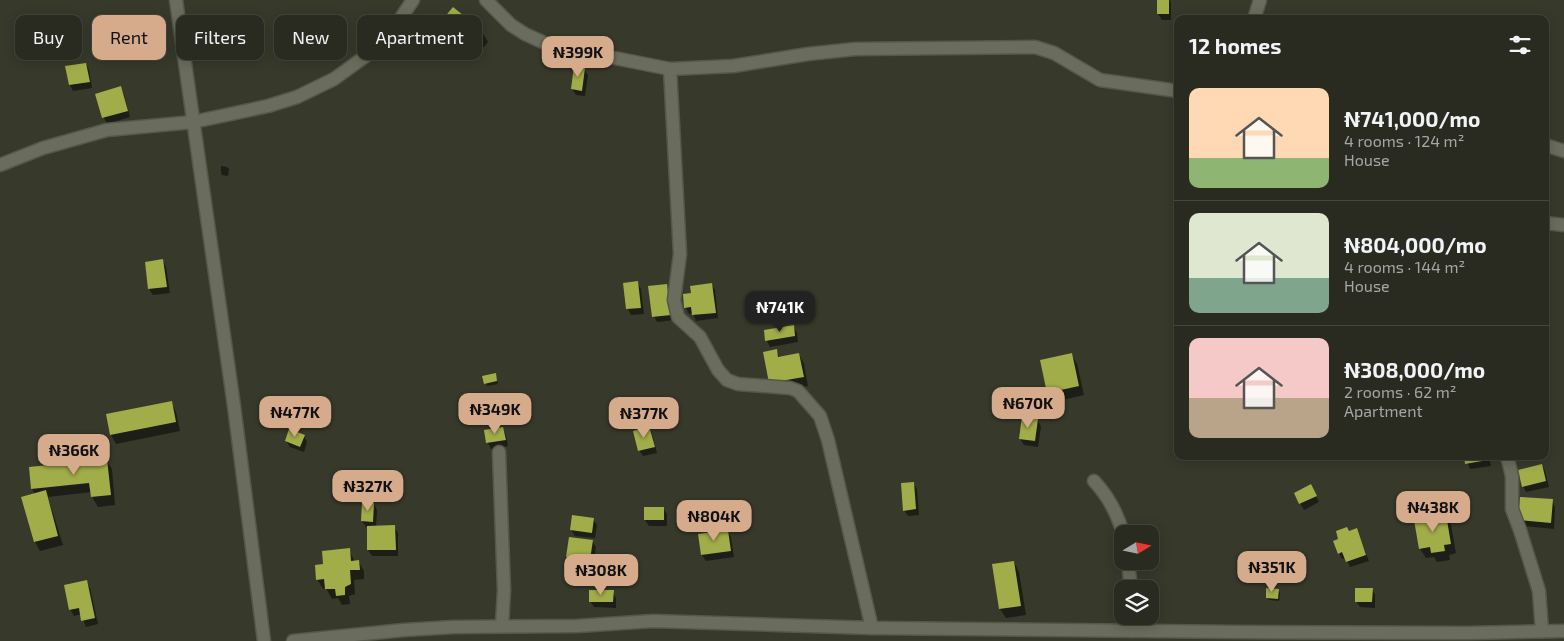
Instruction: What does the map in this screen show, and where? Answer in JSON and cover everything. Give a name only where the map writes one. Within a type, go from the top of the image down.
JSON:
[{"type":"street","points":[[176,0],[234,406],[264,641]]},
{"type":"street","points":[[0,165],[43,148],[107,130],[193,122],[268,106],[297,97],[334,79],[378,47],[390,34],[413,0]]},
{"type":"street","points":[[486,0],[511,25],[549,45],[670,69],[733,66],[808,54],[855,49],[1035,47],[1054,53],[1100,80],[1174,91]]},
{"type":"street","points":[[1255,15],[1260,0]]},
{"type":"street","points":[[670,69],[680,254],[674,300],[678,317],[700,337],[718,370],[727,380],[738,384],[790,388],[798,391],[820,416],[828,440],[872,628]]},
{"type":"street","points":[[1549,146],[1564,150]]},
{"type":"street","points":[[1549,223],[1564,225]]},
{"type":"street","points":[[499,452],[503,551],[502,626]]},
{"type":"street","points":[[1509,460],[1512,476],[1512,509],[1538,591],[1542,631]]},
{"type":"street","points":[[1094,481],[1103,491],[1120,525]]},
{"type":"street","points":[[293,641],[404,630],[502,626],[577,626],[653,621],[872,628],[1468,637],[1564,631]]},
{"type":"street","points":[[1131,625],[1131,631]]},
{"type":"building","points":[[1157,0],[1169,0],[1169,14],[1157,14]]},
{"type":"building","points":[[453,7],[463,15],[446,15]]},
{"type":"building","points":[[86,63],[90,82],[69,85],[65,66]]},
{"type":"building","points":[[574,66],[585,68],[582,91],[571,89]]},
{"type":"building","points":[[121,86],[128,111],[102,118],[95,94]]},
{"type":"building","points":[[163,259],[167,287],[148,289],[145,262]]},
{"type":"building","points":[[638,281],[641,308],[626,309],[623,283]]},
{"type":"building","points":[[712,283],[716,313],[692,315],[691,307],[684,308],[683,294],[691,293],[690,286]]},
{"type":"building","points":[[667,284],[671,315],[652,317],[648,286]]},
{"type":"building","points":[[794,325],[795,336],[765,341],[764,330]]},
{"type":"building","points":[[777,349],[778,357],[799,353],[804,377],[769,383],[763,352]]},
{"type":"building","points":[[1072,353],[1079,386],[1047,393],[1040,360]]},
{"type":"building","points":[[496,373],[497,381],[484,384],[482,376]]},
{"type":"building","points":[[172,401],[176,422],[110,435],[106,414]]},
{"type":"building","points":[[1022,416],[1038,419],[1035,441],[1019,439]]},
{"type":"building","points":[[649,426],[655,447],[638,451],[633,431]]},
{"type":"building","points":[[503,427],[506,440],[486,443],[484,430]]},
{"type":"building","points":[[289,429],[305,435],[300,447],[285,441]]},
{"type":"building","points":[[107,459],[111,495],[91,497],[89,483],[31,489],[29,467]]},
{"type":"building","points":[[1464,460],[1488,460],[1465,464]]},
{"type":"building","points":[[1542,464],[1546,481],[1522,487],[1518,470]]},
{"type":"building","points":[[914,482],[916,509],[903,511],[901,483]]},
{"type":"building","points":[[1311,484],[1317,496],[1299,504],[1294,493]]},
{"type":"building","points":[[46,490],[58,536],[34,542],[21,497]]},
{"type":"building","points":[[1520,497],[1553,499],[1551,523],[1518,520]]},
{"type":"building","points":[[362,502],[374,503],[373,522],[361,521]]},
{"type":"building","points":[[644,507],[664,507],[664,520],[644,520]]},
{"type":"building","points":[[1446,514],[1451,544],[1444,545],[1445,551],[1431,553],[1430,547],[1419,549],[1414,520]]},
{"type":"building","points":[[572,515],[594,518],[592,533],[570,530]]},
{"type":"building","points":[[395,525],[396,550],[367,550],[367,526]]},
{"type":"building","points":[[1347,527],[1349,531],[1357,528],[1366,555],[1346,562],[1342,552],[1338,554],[1333,541],[1338,539],[1336,531]]},
{"type":"building","points":[[728,530],[731,551],[701,555],[698,534]]},
{"type":"building","points":[[569,537],[593,540],[590,560],[566,557]]},
{"type":"building","points":[[350,548],[351,561],[359,560],[360,570],[350,570],[351,584],[345,587],[345,595],[336,596],[335,589],[325,589],[324,579],[316,580],[315,565],[323,564],[322,551]]},
{"type":"building","points":[[1014,561],[1021,606],[999,609],[992,564]]},
{"type":"building","points":[[87,580],[95,618],[81,621],[79,608],[69,610],[64,585]]},
{"type":"building","points":[[1266,588],[1279,589],[1278,599],[1266,598]]},
{"type":"building","points":[[1355,588],[1373,588],[1372,602],[1355,602]]},
{"type":"building","points":[[589,590],[614,590],[613,602],[589,602]]}]
